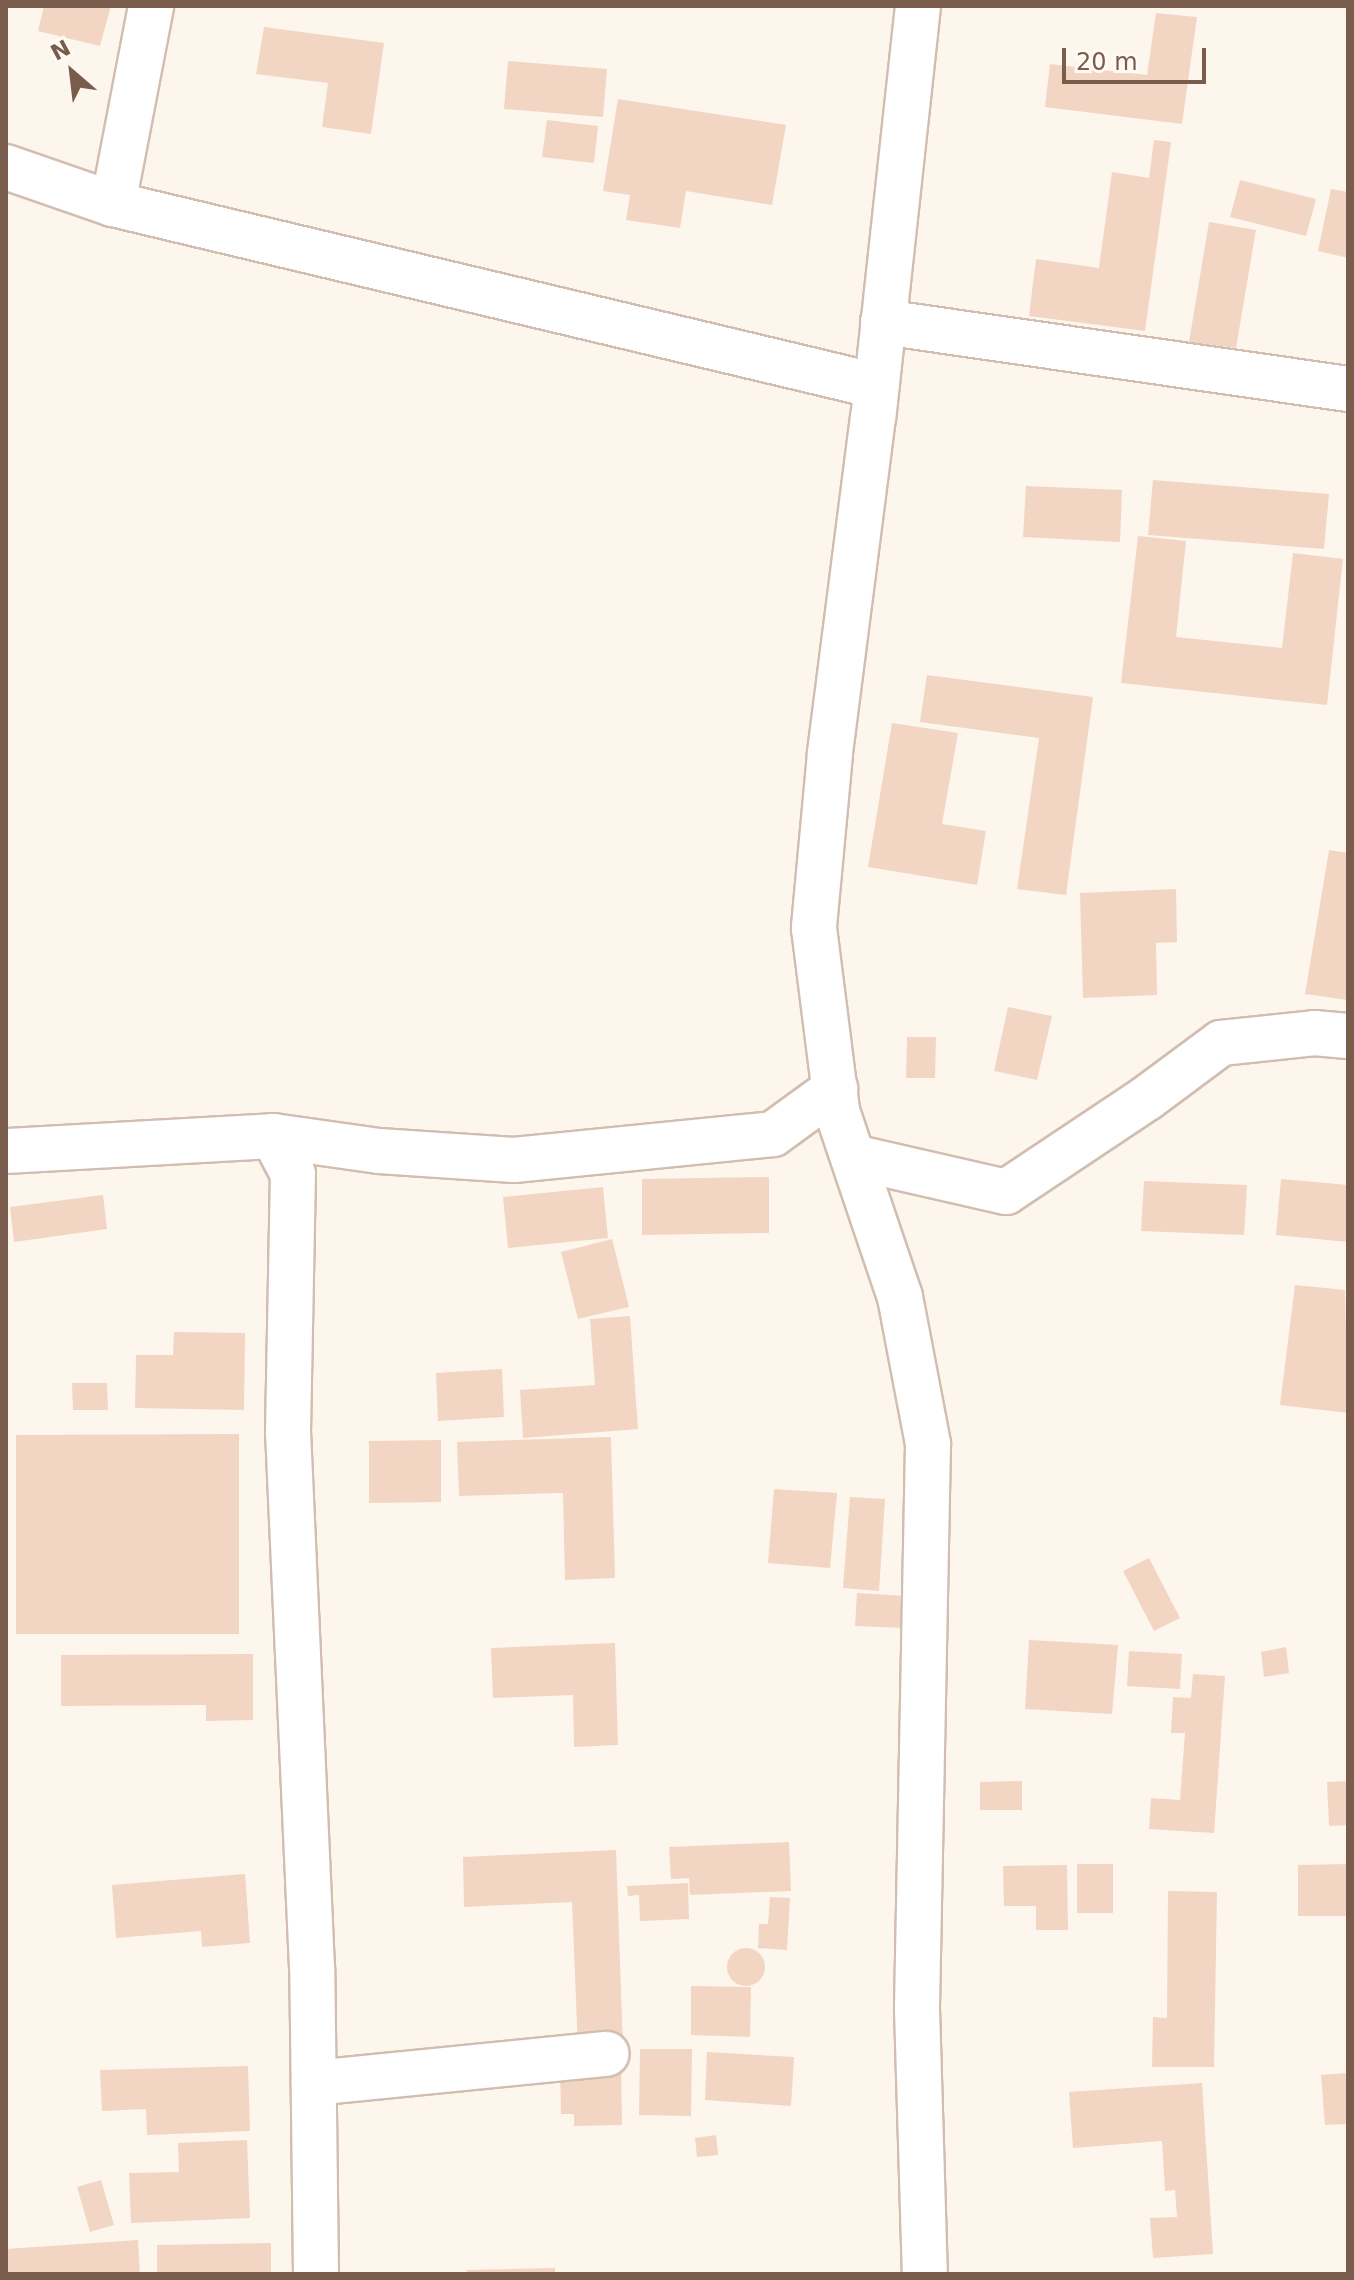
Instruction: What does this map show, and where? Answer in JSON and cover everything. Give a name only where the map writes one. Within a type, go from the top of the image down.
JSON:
[{"type":"street","points":[[113,204],[151,6]]},
{"type":"street","points":[[918,6],[877,386],[830,754],[814,928],[837,1111],[900,1297],[928,1444],[917,2009],[925,2274]]},
{"type":"street","points":[[6,167],[113,204],[877,386]]},
{"type":"street","points":[[883,322],[1348,389]]},
{"type":"street","points":[[853,1157],[1006,1192],[1147,1098],[1221,1043],[1314,1033],[1348,1036]]},
{"type":"street","points":[[6,1151],[273,1136],[379,1151],[514,1160],[773,1134],[835,1089]]},
{"type":"street","points":[[273,1136],[293,1174],[288,1432],[314,2083],[316,2274]]},
{"type":"street","points":[[314,2083],[607,2054]]},
{"type":"building","points":[[44,6],[111,6],[100,46],[38,31]]},
{"type":"building","points":[[1156,13],[1197,17],[1182,124],[1045,107],[1050,64],[1147,75]]},
{"type":"building","points":[[264,27],[384,43],[371,134],[322,127],[328,83],[256,74]]},
{"type":"building","points":[[508,61],[607,69],[603,117],[504,109]]},
{"type":"building","points":[[618,99],[786,125],[772,205],[686,191],[680,228],[626,220],[630,195],[603,191]]},
{"type":"building","points":[[547,120],[598,126],[594,163],[542,157]]},
{"type":"building","points":[[1154,140],[1171,142],[1145,331],[1029,316],[1036,259],[1099,268],[1112,172],[1149,178]]},
{"type":"building","points":[[1240,180],[1316,199],[1306,236],[1230,217]]},
{"type":"building","points":[[1331,189],[1348,192],[1348,258],[1318,251]]},
{"type":"building","points":[[1209,222],[1256,230],[1236,348],[1189,342]]},
{"type":"building","points":[[1153,480],[1329,494],[1324,549],[1148,535]]},
{"type":"building","points":[[1026,486],[1122,490],[1120,542],[1023,537]]},
{"type":"building","points":[[1138,536],[1186,541],[1176,637],[1282,648],[1293,553],[1343,559],[1327,705],[1121,683]]},
{"type":"building","points":[[927,675],[1093,697],[1066,895],[1017,889],[1039,738],[920,722]]},
{"type":"building","points":[[892,723],[958,733],[942,824],[986,831],[977,885],[868,867]]},
{"type":"building","points":[[1329,850],[1348,853],[1348,1000],[1305,994]]},
{"type":"building","points":[[1176,889],[1177,942],[1156,943],[1157,995],[1083,998],[1080,893]]},
{"type":"building","points":[[1008,1007],[1052,1016],[1037,1080],[994,1071]]},
{"type":"building","points":[[907,1037],[936,1037],[935,1078],[906,1078]]},
{"type":"building","points":[[769,1177],[769,1233],[642,1235],[642,1179]]},
{"type":"building","points":[[1281,1179],[1348,1185],[1348,1242],[1276,1235]]},
{"type":"building","points":[[1144,1181],[1247,1185],[1244,1235],[1141,1231]]},
{"type":"building","points":[[603,1187],[608,1238],[508,1248],[503,1197]]},
{"type":"building","points":[[103,1195],[107,1229],[14,1242],[10,1207]]},
{"type":"building","points":[[612,1239],[629,1307],[578,1319],[561,1252]]},
{"type":"building","points":[[1295,1285],[1345,1290],[1348,1413],[1280,1405]]},
{"type":"building","points":[[630,1316],[638,1429],[523,1438],[520,1390],[595,1385],[590,1319]]},
{"type":"building","points":[[174,1332],[245,1333],[244,1410],[135,1408],[136,1355],[173,1355]]},
{"type":"building","points":[[502,1369],[504,1417],[438,1421],[436,1373]]},
{"type":"building","points":[[72,1383],[107,1383],[108,1410],[73,1410]]},
{"type":"building","points":[[239,1434],[239,1634],[16,1634],[16,1435]]},
{"type":"building","points":[[611,1437],[615,1578],[565,1580],[563,1493],[459,1496],[457,1442]]},
{"type":"building","points":[[441,1440],[441,1502],[369,1503],[369,1441]]},
{"type":"building","points":[[774,1489],[837,1493],[830,1568],[768,1563]]},
{"type":"building","points":[[850,1497],[885,1499],[879,1591],[843,1588]]},
{"type":"building","points":[[1149,1558],[1180,1618],[1154,1631],[1123,1571]]},
{"type":"building","points":[[857,1593],[905,1596],[904,1628],[855,1626]]},
{"type":"building","points":[[1029,1640],[1118,1645],[1112,1714],[1025,1709]]},
{"type":"building","points":[[615,1643],[618,1745],[574,1747],[573,1695],[493,1698],[491,1648]]},
{"type":"building","points":[[1286,1647],[1289,1673],[1264,1677],[1261,1652]]},
{"type":"building","points":[[1129,1651],[1182,1654],[1180,1689],[1127,1686]]},
{"type":"building","points":[[253,1654],[253,1720],[206,1721],[206,1705],[61,1706],[61,1655]]},
{"type":"building","points":[[1193,1674],[1225,1676],[1214,1833],[1149,1829],[1151,1798],[1180,1800],[1185,1733],[1171,1733],[1173,1697],[1191,1698]]},
{"type":"building","points":[[1022,1781],[1022,1810],[980,1810],[980,1782]]},
{"type":"building","points":[[1348,1781],[1348,1825],[1329,1826],[1327,1782]]},
{"type":"building","points":[[789,1842],[791,1891],[690,1895],[689,1878],[671,1879],[669,1847]]},
{"type":"building","points":[[616,1850],[623,2047],[578,2049],[572,1902],[464,1907],[463,1857]]},
{"type":"building","points":[[1077,1864],[1113,1864],[1113,1913],[1077,1913]]},
{"type":"building","points":[[1348,1864],[1348,1916],[1298,1916],[1298,1865]]},
{"type":"building","points":[[1067,1865],[1068,1930],[1036,1930],[1036,1906],[1004,1906],[1003,1866]]},
{"type":"building","points":[[245,1874],[250,1943],[202,1947],[201,1931],[116,1938],[112,1885]]},
{"type":"building","points":[[688,1883],[689,1919],[640,1921],[639,1895],[628,1896],[627,1886]]},
{"type":"building","points":[[1168,1891],[1217,1892],[1214,2067],[1152,2067],[1153,2017],[1167,2018]]},
{"type":"building","points":[[770,1897],[790,1898],[787,1950],[758,1948],[759,1924],[768,1924]]},
{"type":"building","points":[[746,1948],[759,1954],[765,1967],[759,1980],[746,1986],[733,1980],[727,1967],[733,1954]]},
{"type":"building","points":[[691,1986],[751,1987],[750,2037],[691,2035]]},
{"type":"building","points":[[640,2049],[692,2049],[691,2116],[639,2115]]},
{"type":"building","points":[[707,2052],[794,2057],[791,2106],[705,2100]]},
{"type":"building","points":[[621,2064],[622,2125],[574,2126],[574,2114],[561,2114],[560,2066]]},
{"type":"building","points":[[248,2066],[250,2131],[147,2135],[146,2109],[102,2111],[100,2070]]},
{"type":"building","points":[[1348,2073],[1348,2124],[1325,2125],[1321,2075]]},
{"type":"building","points":[[1202,2083],[1213,2254],[1153,2258],[1150,2218],[1177,2217],[1175,2190],[1165,2191],[1162,2141],[1073,2148],[1069,2092]]},
{"type":"building","points":[[716,2135],[718,2155],[697,2157],[695,2138]]},
{"type":"building","points":[[247,2140],[250,2218],[131,2223],[129,2173],[179,2172],[178,2143]]},
{"type":"building","points":[[101,2180],[114,2225],[90,2232],[77,2187]]},
{"type":"building","points":[[138,2240],[140,2274],[6,2274],[6,2249]]},
{"type":"building","points":[[271,2243],[271,2274],[157,2274],[157,2245]]},
{"type":"building","points":[[555,2268],[555,2274],[467,2274],[467,2270]]}]
